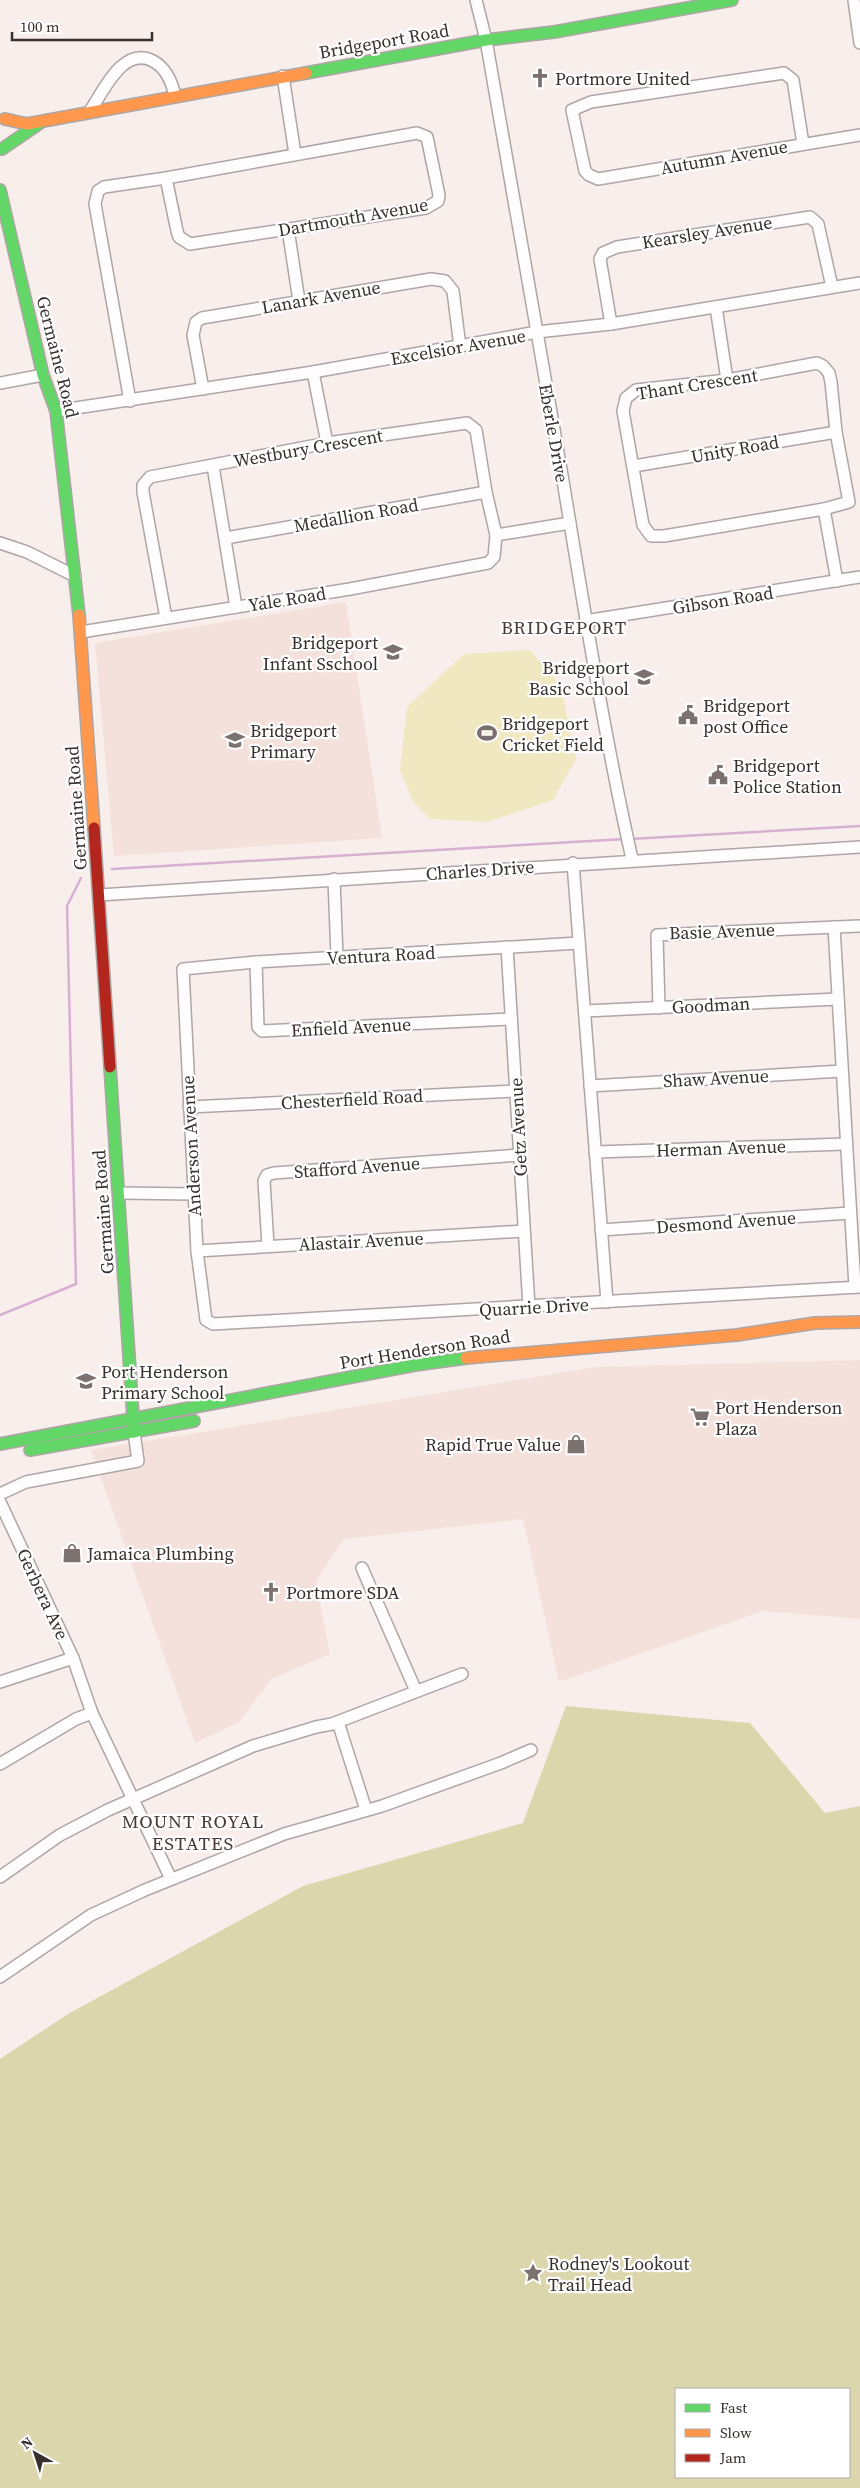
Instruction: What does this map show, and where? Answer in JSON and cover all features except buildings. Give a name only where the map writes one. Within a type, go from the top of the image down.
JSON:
[{"type":"main road","name":"Bridgeport Road","points":[[2,116],[27,124],[486,40],[554,32],[732,0]]},
{"type":"main road","points":[[1,150],[7,138],[2,116]]},
{"type":"main road","name":"Bridgeport Road","points":[[1,150],[44,120]]},
{"type":"main road","name":"Germaine Road","points":[[0,190],[43,375],[56,411],[81,632],[120,1193],[134,1432]]},
{"type":"main road","name":"Port Henderson Road","points":[[0,1444],[134,1418],[184,1411],[415,1365],[479,1356],[737,1335],[815,1323],[860,1322]]},
{"type":"main road","points":[[842,1334],[860,1334]]},
{"type":"main road","name":"Port Henderson Road","points":[[425,1376],[597,1354],[806,1336]]},
{"type":"main road","points":[[0,1455],[203,1419]]},
{"type":"street","name":"Eberle Drive","points":[[476,0],[486,40],[570,523],[585,621],[632,860]]},
{"type":"street","points":[[854,0],[860,43]]},
{"type":"street","points":[[90,112],[119,69],[128,61],[136,58],[146,58],[161,68],[168,75],[175,96]]},
{"type":"street","name":"Autumn Avenue","points":[[803,144],[793,80],[790,76],[778,73],[591,102],[572,110],[585,171],[589,176],[598,179],[860,136]]},
{"type":"street","points":[[283,76],[295,154]]},
{"type":"street","name":"Dartmouth Avenue","points":[[130,401],[95,197],[98,191],[110,185],[166,178],[422,133],[428,140],[439,195],[438,201],[426,208],[195,243],[184,242],[177,231],[166,178]]},
{"type":"street","name":"Kearsley Avenue","points":[[611,324],[600,259],[603,253],[616,247],[810,217],[818,224],[832,287]]},
{"type":"street","points":[[288,229],[299,301]]},
{"type":"street","name":"Lanark Avenue","points":[[203,389],[193,335],[196,322],[208,316],[439,278],[445,281],[453,291],[460,347]]},
{"type":"street","name":"Excelsior Avenue","points":[[56,411],[313,372],[537,332],[611,324],[860,283]]},
{"type":"street","points":[[716,306],[728,380]]},
{"type":"street","name":"Thant Crescent","points":[[810,364],[823,366],[831,382],[836,432],[850,499],[846,505],[664,536],[651,536],[643,525],[624,411],[626,398],[636,390],[728,380],[810,364]]},
{"type":"street","points":[[313,372],[327,442]]},
{"type":"street","points":[[0,383],[43,375]]},
{"type":"street","name":"Westbury Crescent","points":[[166,618],[143,485],[150,477],[327,442],[467,423],[476,430],[486,492],[496,535],[496,552],[492,561]]},
{"type":"street","name":"Unity Road","points":[[634,466],[836,432]]},
{"type":"street","points":[[213,466],[236,607]]},
{"type":"street","name":"Medallion Road","points":[[226,538],[486,492]]},
{"type":"street","points":[[824,509],[837,581]]},
{"type":"street","points":[[496,535],[570,523]]},
{"type":"street","points":[[0,543],[27,552],[74,576]]},
{"type":"street","name":"Yale Road","points":[[81,632],[483,565],[492,561]]},
{"type":"street","name":"Gibson Road","points":[[585,621],[860,577]]},
{"type":"street","name":"Charles Drive","points":[[99,894],[573,863],[860,847]]},
{"type":"street","points":[[573,863],[607,1302]]},
{"type":"street","points":[[334,879],[337,957]]},
{"type":"street","name":"Basie Avenue","points":[[659,1008],[657,935],[860,926]]},
{"type":"street","points":[[834,927],[850,1214],[857,1287]]},
{"type":"street","name":"Ventura Road","points":[[183,969],[256,962],[579,943]]},
{"type":"street","name":"Getz Avenue","points":[[507,947],[528,1307]]},
{"type":"street","name":"Enfield Avenue","points":[[256,962],[258,1027],[262,1031],[511,1019]]},
{"type":"street","name":"Anderson Avenue","points":[[183,969],[197,1250],[206,1320],[209,1323]]},
{"type":"street","name":"Goodman","points":[[584,1011],[838,1000]]},
{"type":"street","name":"Shaw Avenue","points":[[590,1086],[842,1071]]},
{"type":"street","name":"Chesterfield Road","points":[[189,1107],[516,1091]]},
{"type":"street","name":"Herman Avenue","points":[[595,1152],[846,1144]]},
{"type":"street","name":"Stafford Avenue","points":[[268,1246],[264,1181],[267,1175],[274,1172],[519,1155]]},
{"type":"street","points":[[120,1193],[194,1194]]},
{"type":"street","name":"Desmond Avenue","points":[[601,1230],[850,1214]]},
{"type":"street","name":"Alastair Avenue","points":[[197,1250],[524,1231]]},
{"type":"street","name":"Quarrie Drive","points":[[209,1323],[528,1307],[857,1287]]},
{"type":"street","points":[[0,1494],[26,1482],[138,1460],[134,1432]]},
{"type":"street","name":"Gerbera Ave","points":[[0,1502],[73,1658],[92,1713],[171,1879]]},
{"type":"street","points":[[362,1568],[416,1691]]},
{"type":"street","name":"Gerbera Ave","points":[[0,1682],[73,1658]]},
{"type":"street","points":[[0,1877],[60,1835],[133,1799],[253,1746],[338,1722],[462,1674]]},
{"type":"street","points":[[0,1764],[76,1719],[92,1713]]},
{"type":"street","points":[[338,1722],[366,1810]]},
{"type":"street","points":[[2,1972],[91,1915],[171,1879],[284,1834],[366,1810],[492,1766],[531,1750]]},
{"type":"shaded area","name":"Bridgeport Primary","points":[[346,602],[382,838],[114,856],[95,643]]},
{"type":"shaded area","name":"Bridgeport Cricket Field","points":[[530,650],[561,686],[576,759],[553,800],[488,822],[430,819],[414,803],[400,770],[407,707],[464,654]]},
{"type":"shaded area","points":[[860,1360],[860,1619],[763,1611],[559,1682],[523,1519],[344,1539],[316,1581],[330,1654],[271,1679],[239,1722],[195,1743],[91,1450],[597,1367]]},
{"type":"shaded area","points":[[566,1706],[750,1723],[825,1813],[860,1806],[860,2488],[0,2488],[0,2059],[68,2014],[303,1886],[523,1823]]},
{"type":"waterway","points":[[630,839],[860,826]]},
{"type":"waterway","points":[[112,869],[625,839]]},
{"type":"waterway","points":[[0,1315],[76,1284],[67,906],[81,878]]},
{"type":"traffic: fast","points":[[306,73],[486,40],[554,32],[732,0]]},
{"type":"traffic: fast","points":[[2,149],[40,123]]},
{"type":"traffic: fast","points":[[0,190],[43,375],[56,411],[79,615]]},
{"type":"traffic: fast","points":[[110,1067],[134,1432]]},
{"type":"traffic: fast","points":[[0,1444],[415,1365],[466,1358]]},
{"type":"traffic: fast","points":[[30,1450],[194,1421]]},
{"type":"traffic: slow","points":[[5,119],[27,124],[306,73]]},
{"type":"traffic: slow","points":[[79,615],[94,828]]},
{"type":"traffic: slow","points":[[466,1358],[737,1335],[815,1323],[860,1322]]},
{"type":"traffic: jam","points":[[94,828],[110,1067]]},
{"type":"place","name":"Portmore United","points":[[540,78]]},
{"type":"place","name":"Bridgeport Infant Sschool","points":[[393,652]]},
{"type":"place","name":"Bridgeport Basic School","points":[[644,677]]},
{"type":"place","name":"Bridgeport post Office","points":[[688,715]]},
{"type":"place","name":"Bridgeport Cricket Field","points":[[487,733]]},
{"type":"place","name":"Bridgeport Primary","points":[[235,740]]},
{"type":"place","name":"Bridgeport Police Station","points":[[718,775]]},
{"type":"place","name":"Port Henderson Primary School","points":[[86,1381]]},
{"type":"place","name":"Port Henderson Plaza","points":[[700,1417]]},
{"type":"place","name":"Rapid True Value","points":[[576,1444]]},
{"type":"place","name":"Jamaica Plumbing","points":[[72,1553]]},
{"type":"place","name":"Portmore SDA","points":[[271,1592]]},
{"type":"place","name":"Rodney's Lookout Trail Head","points":[[533,2273]]},
{"type":"district","name":"BRIDGEPORT","points":[[564,627]]},
{"type":"district","name":"MOUNT ROYAL ESTATES","points":[[193,1832]]}]
